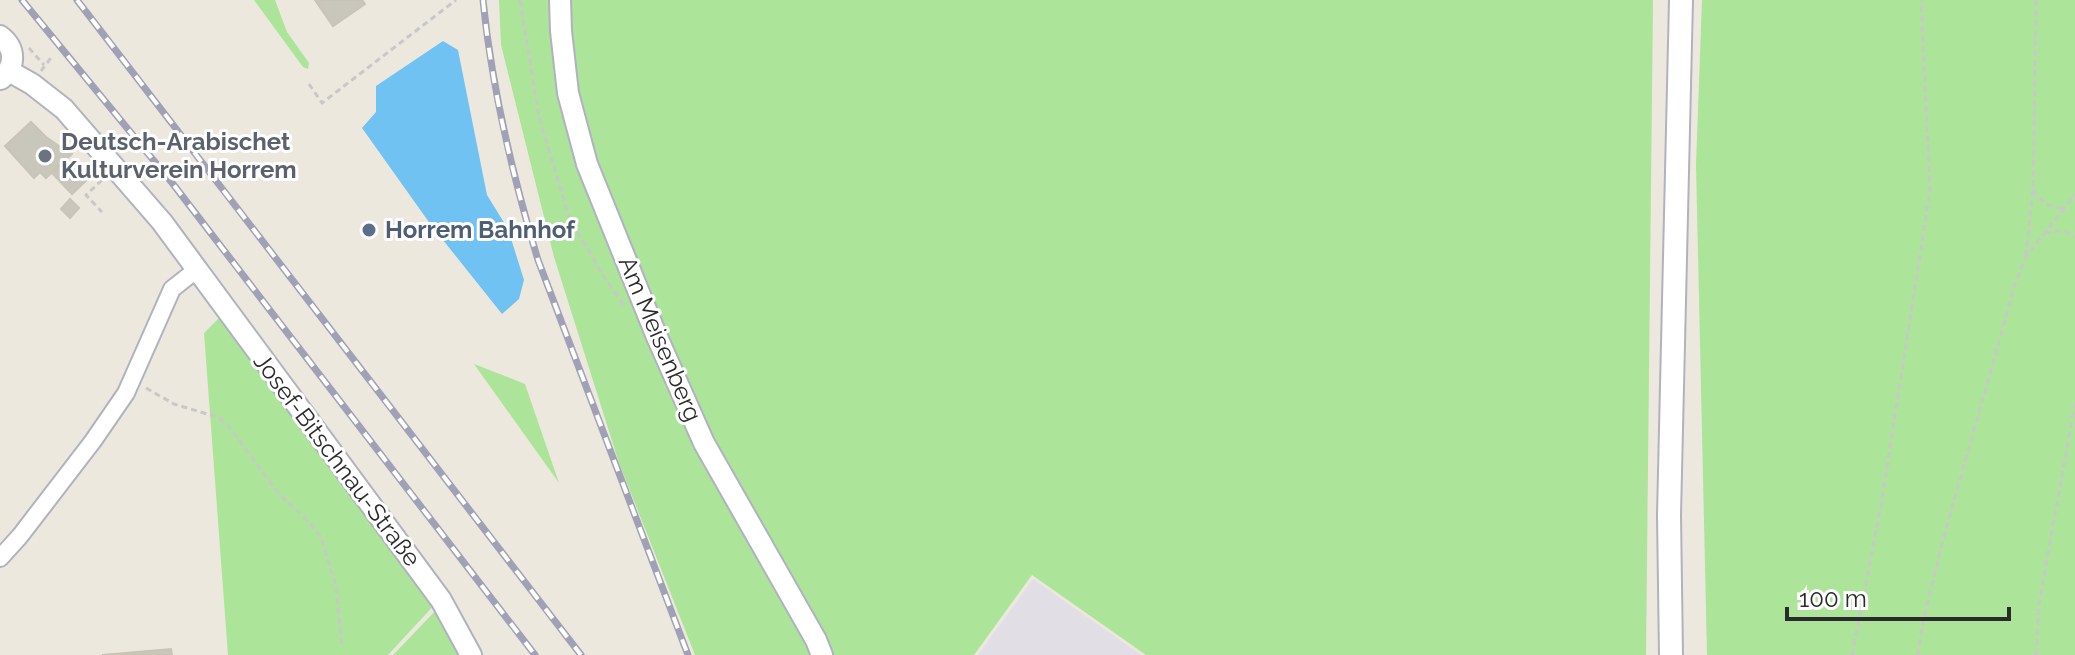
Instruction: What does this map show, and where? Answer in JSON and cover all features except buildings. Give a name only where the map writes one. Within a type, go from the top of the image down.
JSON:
[{"type":"main road","points":[[1671,655],[1669,515],[1681,0]]},
{"type":"street","name":"Am Meisenberg","points":[[560,0],[568,93],[587,164],[704,443],[822,655]]},
{"type":"street","points":[[0,36],[6,40],[13,55],[4,75]]},
{"type":"street","name":"Josef-Bitschnau-Straße","points":[[4,75],[32,84],[64,109],[162,222],[441,600],[471,655]]},
{"type":"street","points":[[0,558],[93,441],[132,380],[172,289],[196,270]]},
{"type":"path","points":[[309,84],[322,103],[456,0]]},
{"type":"path","points":[[520,0],[539,117],[569,217],[602,274],[632,316]]},
{"type":"path","points":[[1852,655],[1881,505],[1930,190],[1921,0]]},
{"type":"path","points":[[1918,655],[1943,540],[1998,341],[2026,257],[2033,190],[2036,0]]},
{"type":"path","points":[[102,212],[86,195],[107,175]]},
{"type":"path","points":[[2033,190],[2045,204],[2064,209]]},
{"type":"path","points":[[2026,257],[2075,194]]},
{"type":"path","points":[[2045,233],[2055,230],[2069,232],[2075,237]]},
{"type":"path","points":[[132,380],[174,404],[217,417],[228,425],[278,493],[321,537],[336,586],[342,646]]},
{"type":"path","points":[[2036,655],[2039,604],[2075,403]]},
{"type":"shaded area","points":[[1033,579],[1141,655],[978,655]]},
{"type":"green space","points":[[254,0],[275,0],[287,32],[309,63],[308,69],[303,67]]},
{"type":"green space","points":[[499,0],[1653,0],[1646,655],[1146,655],[1032,575],[974,655],[695,655],[619,463],[554,257],[501,45]]},
{"type":"green space","points":[[1702,0],[2075,0],[2075,655],[1707,655],[1696,165]]},
{"type":"green space","points":[[224,313],[437,602],[388,655],[228,655],[204,333]]},
{"type":"green space","points":[[474,364],[525,384],[559,483]]},
{"type":"green space","points":[[439,607],[465,655],[393,655]]},
{"type":"water","points":[[443,41],[458,50],[487,195],[508,229],[524,280],[519,299],[502,314],[431,225],[362,128],[376,112],[376,86]]},
{"type":"railway","points":[[22,0],[173,184],[535,655]]},
{"type":"railway","points":[[77,0],[581,655]]},
{"type":"railway","points":[[483,0],[504,132],[538,260],[688,655]]},
{"type":"place","name":"Deutsch-Arabischet Kulturverein Horrem","points":[[45,156]]},
{"type":"place","name":"Horrem Bahnhof","points":[[369,230]]}]
